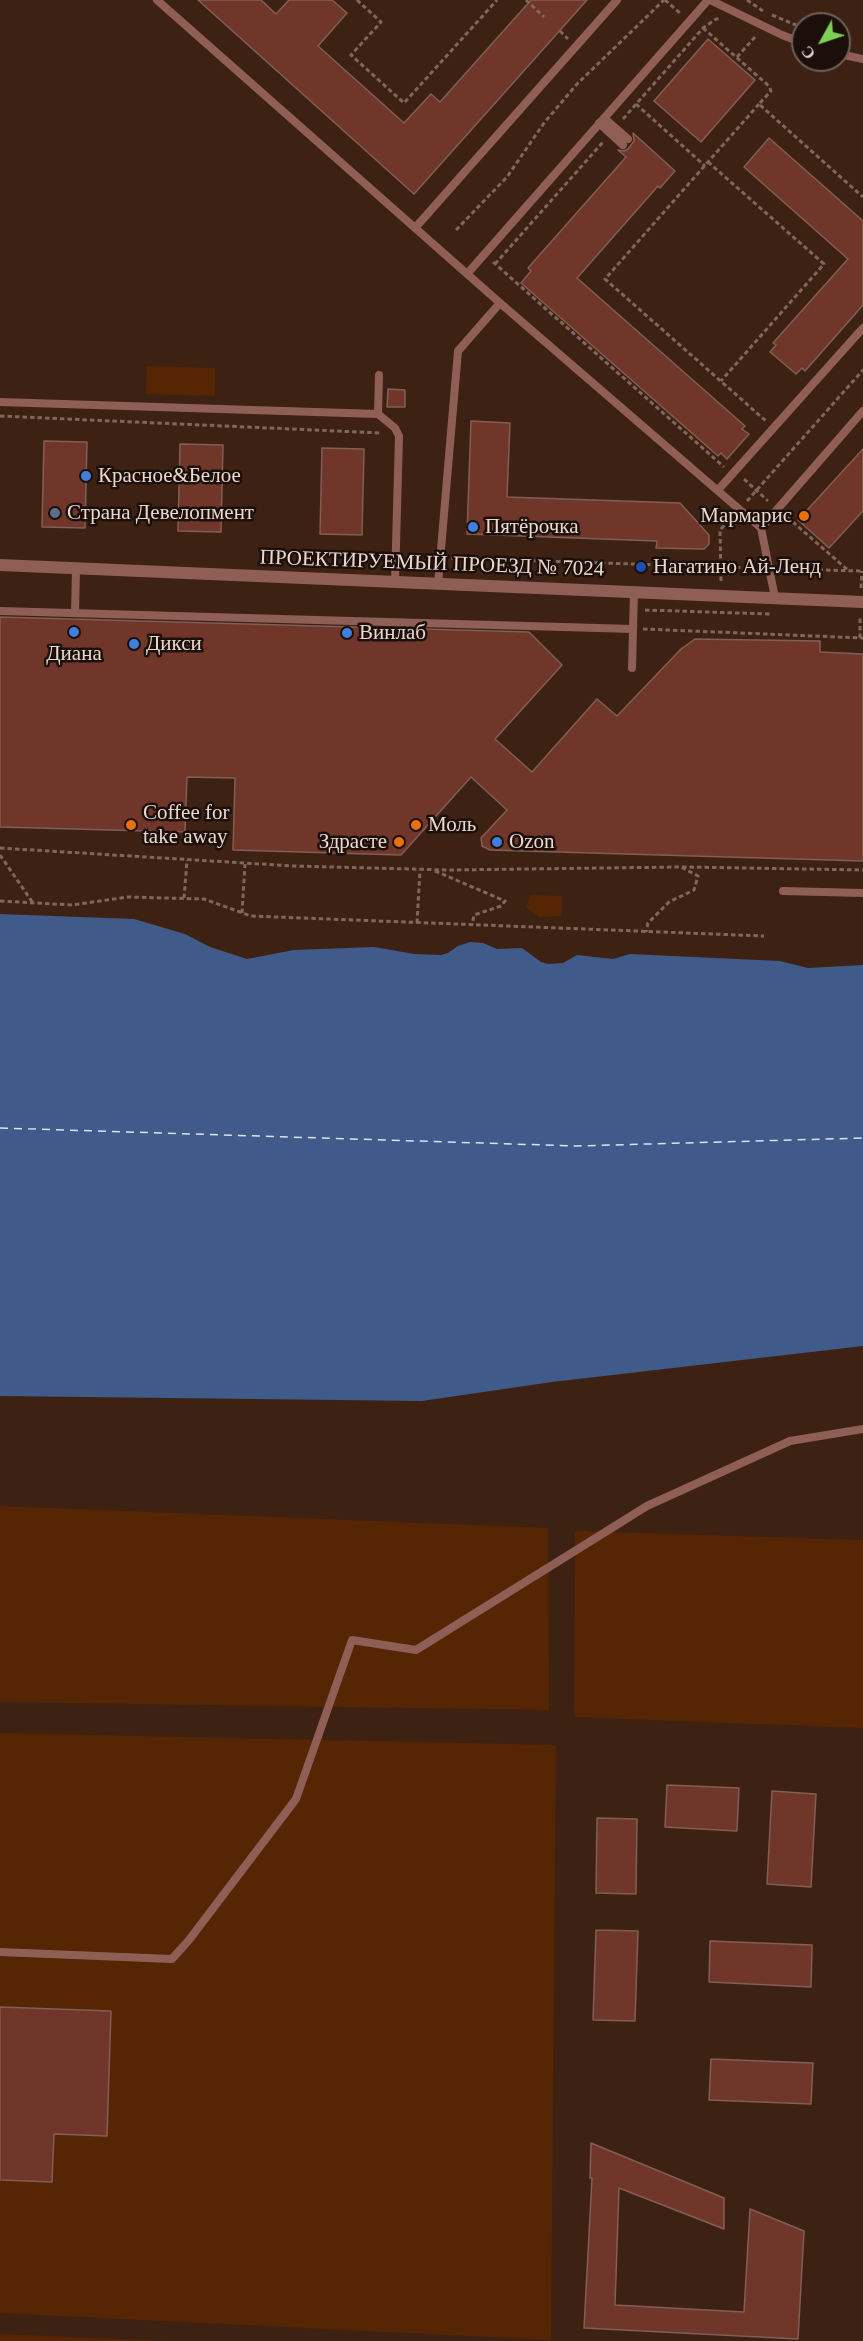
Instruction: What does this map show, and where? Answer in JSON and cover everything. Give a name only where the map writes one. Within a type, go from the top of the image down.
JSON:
[{"type":"street","name":"ПРОЕКТИРУЕМЫЙ ПРОЕЗД № 7024","points":[[0,565],[863,602]]},
{"type":"lane","points":[[158,0],[466,274],[761,528],[775,598]]},
{"type":"lane","points":[[415,228],[617,0]]},
{"type":"lane","points":[[466,274],[709,0],[791,38]]},
{"type":"lane","points":[[601,121],[625,142]]},
{"type":"lane","points":[[438,584],[458,351],[500,303]]},
{"type":"lane","points":[[718,490],[863,328]]},
{"type":"lane","points":[[378,414],[379,375]]},
{"type":"lane","points":[[0,402],[378,414],[395,428],[399,436],[395,582]]},
{"type":"lane","points":[[761,528],[863,411]]},
{"type":"lane","points":[[75,613],[76,568]]},
{"type":"lane","points":[[632,669],[634,592]]},
{"type":"lane","points":[[0,611],[633,629]]},
{"type":"lane","points":[[783,891],[863,893]]},
{"type":"lane","points":[[0,1952],[172,1959],[189,1940],[296,1798],[352,1640],[416,1650],[647,1506],[790,1441],[863,1429]]},
{"type":"path","points":[[357,0],[381,22],[351,55],[404,103],[497,0]]},
{"type":"path","points":[[526,0],[544,17]]},
{"type":"path","points":[[456,230],[507,177],[544,123],[577,84],[664,0]]},
{"type":"path","points":[[747,0],[791,23]]},
{"type":"path","points":[[495,264],[703,28],[716,19],[722,20]]},
{"type":"path","points":[[703,28],[769,86],[771,91],[605,279],[774,428]]},
{"type":"path","points":[[737,57],[755,37],[762,40]]},
{"type":"path","points":[[636,104],[824,264],[721,381]]},
{"type":"path","points":[[759,104],[862,194]]},
{"type":"path","points":[[484,254],[726,468],[735,472]]},
{"type":"path","points":[[721,567],[720,530],[863,370]]},
{"type":"path","points":[[0,416],[376,432],[385,435]]},
{"type":"path","points":[[787,517],[849,572]]},
{"type":"path","points":[[440,557],[863,571]]},
{"type":"path","points":[[634,610],[778,615]]},
{"type":"path","points":[[633,629],[687,629],[863,638]]},
{"type":"path","points":[[0,848],[187,860],[420,870],[681,867],[863,870]]},
{"type":"path","points":[[0,855],[33,903]]},
{"type":"path","points":[[183,898],[187,860]]},
{"type":"path","points":[[242,913],[245,863]]},
{"type":"path","points":[[646,932],[648,923],[669,902],[694,890],[698,876],[681,867]]},
{"type":"path","points":[[417,923],[420,870]]},
{"type":"path","points":[[433,870],[505,901],[501,906],[474,915],[472,925]]},
{"type":"path","points":[[0,901],[72,905],[128,897],[183,898],[204,899],[251,916],[764,936]]},
{"type":"shaded area","points":[[147,366],[215,368],[215,396],[146,394]]},
{"type":"shaded area","points":[[531,895],[562,896],[562,916],[539,917],[526,907]]},
{"type":"shaded area","points":[[0,1506],[548,1528],[549,1710],[0,1702]]},
{"type":"shaded area","points":[[575,1531],[863,1540],[863,1728],[574,1717]]},
{"type":"shaded area","points":[[0,1733],[556,1745],[551,2340],[0,2313]]},
{"type":"shaded area","points":[[0,2334],[167,2341],[0,2341]]},
{"type":"water","points":[[0,914],[134,919],[185,934],[210,947],[247,959],[294,950],[374,947],[414,954],[441,955],[470,942],[483,943],[497,949],[522,948],[541,962],[548,964],[563,963],[577,955],[613,959],[630,954],[780,961],[808,968],[863,965],[863,1346],[552,1382],[422,1401],[0,1396]]},
{"type":"building","points":[[198,0],[261,0],[276,14],[289,0],[332,0],[347,13],[318,46],[404,123],[431,94],[440,102],[531,0],[587,0],[414,194]]},
{"type":"building","points":[[708,39],[755,80],[701,142],[654,101]]},
{"type":"building","points":[[633,133],[675,171],[660,188],[658,186],[577,278],[745,426],[742,429],[749,434],[727,459],[721,453],[718,456],[521,283],[531,271],[528,268],[626,157],[618,150],[628,149],[634,141]]},
{"type":"building","points":[[769,138],[863,221],[863,305],[805,371],[802,368],[796,374],[770,352],[776,345],[773,343],[848,259],[744,167]]},
{"type":"building","points":[[388,389],[405,390],[405,407],[387,407]]},
{"type":"building","points":[[471,421],[510,423],[507,497],[680,503],[709,535],[709,544],[704,549],[656,548],[657,541],[467,534]]},
{"type":"building","points":[[44,441],[87,442],[85,528],[42,527]]},
{"type":"building","points":[[180,444],[223,445],[221,532],[178,531]]},
{"type":"building","points":[[322,448],[364,449],[362,535],[320,534]]},
{"type":"building","points":[[863,449],[863,511],[829,548],[798,520]]},
{"type":"building","points":[[0,617],[529,632],[562,665],[495,739],[532,772],[597,699],[617,716],[681,649],[695,639],[820,641],[820,652],[863,654],[863,861],[490,850],[482,846],[481,838],[507,810],[471,777],[401,855],[233,850],[235,778],[187,777],[185,832],[0,827]]},
{"type":"building","points":[[667,1785],[739,1788],[737,1831],[665,1827]]},
{"type":"building","points":[[772,1791],[816,1794],[811,1887],[767,1884]]},
{"type":"building","points":[[597,1818],[637,1819],[636,1894],[596,1893]]},
{"type":"building","points":[[596,1930],[638,1931],[635,2021],[593,2020]]},
{"type":"building","points":[[710,1941],[812,1945],[811,1987],[709,1982]]},
{"type":"building","points":[[0,2007],[111,2011],[107,2136],[54,2134],[52,2182],[0,2180]]},
{"type":"building","points":[[711,2059],[813,2063],[811,2104],[709,2100]]},
{"type":"building","points":[[591,2143],[724,2198],[724,2229],[619,2188],[615,2305],[744,2312],[750,2209],[804,2231],[798,2339],[584,2328],[592,2178],[590,2178]]},
{"type":"ferry route","points":[[0,1128],[576,1146],[863,1138]]},
{"type":"place","name":"Красное&Белое","points":[[86,476]]},
{"type":"place","name":"Страна Девелопмент","points":[[55,513]]},
{"type":"place","name":"Мармарис","points":[[804,516]]},
{"type":"place","name":"Пятёрочка","points":[[473,527]]},
{"type":"place","name":"Нагатино Ай-Ленд","points":[[641,567]]},
{"type":"place","name":"Диана","points":[[74,632]]},
{"type":"place","name":"Винлаб","points":[[347,633]]},
{"type":"place","name":"Дикси","points":[[134,644]]},
{"type":"place","name":"Coffee for take away","points":[[131,825]]},
{"type":"place","name":"Моль","points":[[416,825]]},
{"type":"place","name":"Здрасте","points":[[399,842]]},
{"type":"place","name":"Ozon","points":[[497,842]]}]
